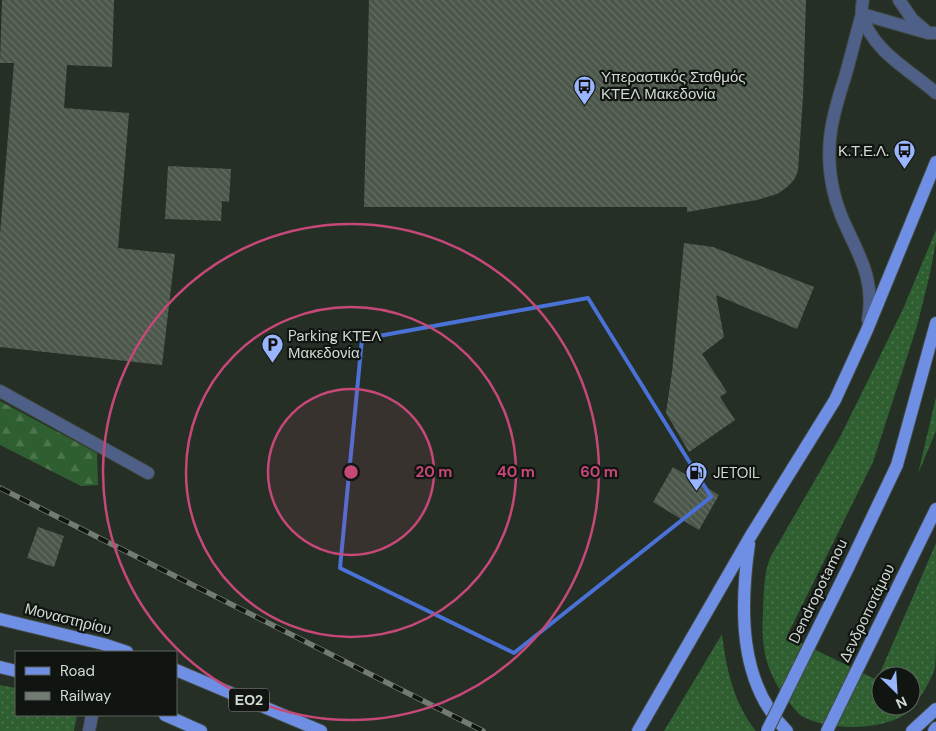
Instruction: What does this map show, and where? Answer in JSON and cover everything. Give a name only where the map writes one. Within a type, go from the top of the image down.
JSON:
[{"type":"main road","points":[[638,731],[750,537],[834,400],[866,330],[936,162]]},
{"type":"main road","name":"Dendropotamou","points":[[767,731],[897,465],[936,323]]},
{"type":"main road","name":"Δενδροποτάμου","points":[[827,731],[936,508]]},
{"type":"main road","points":[[750,537],[744,594],[747,650],[754,675],[767,706],[787,731]]},
{"type":"main road","name":"Μοναστηρίου","points":[[0,619],[102,648],[121,651]]},
{"type":"main road","points":[[0,667],[15,671]]},
{"type":"main road","name":"ΕΟ2","points":[[178,671],[321,731]]},
{"type":"main road","points":[[912,731],[936,709]]},
{"type":"main road","points":[[167,716],[201,731]]},
{"type":"street","points":[[863,0],[862,14],[833,116],[829,156],[836,201],[864,265],[870,285],[871,304],[866,330]]},
{"type":"street","points":[[900,0],[912,19],[932,33]]},
{"type":"street","points":[[862,14],[932,33]]},
{"type":"street","points":[[862,14],[872,34],[887,52],[903,68],[936,93]]},
{"type":"street","points":[[0,391],[148,473]]},
{"type":"street","points":[[89,731],[92,716]]},
{"type":"highlighted area","points":[[588,298],[711,497],[514,653],[340,568],[362,339]]},
{"type":"green space","points":[[936,230],[936,242],[929,278],[917,326],[873,462],[787,636],[871,677],[871,716],[902,716],[881,724],[852,727],[824,724],[798,713],[773,678],[766,657],[763,636],[765,577],[771,556],[841,435],[903,309]]},
{"type":"green space","points":[[936,397],[936,431],[918,474]]},
{"type":"green space","points":[[0,401],[97,453],[98,485],[81,486],[0,445]]},
{"type":"green space","points":[[936,543],[935,668],[930,681],[921,694],[921,666],[883,666]]},
{"type":"green space","points":[[722,634],[732,685],[742,709],[756,731],[664,731]]},
{"type":"green space","points":[[0,685],[15,688],[15,716],[77,716],[74,731],[0,731]]},
{"type":"building","points":[[2,0],[114,0],[112,67],[67,65],[64,108],[129,113],[118,248],[175,254],[162,365],[0,347],[0,234],[14,63],[0,63]]},
{"type":"building","name":"Υπεραστικός Σταθμός ΚΤΕΛ Μακεδονία","points":[[369,0],[806,0],[798,171],[794,180],[777,194],[757,200],[687,212],[687,207],[364,207]]},
{"type":"building","points":[[168,166],[231,169],[229,202],[222,201],[221,221],[165,219]]},
{"type":"building","points":[[684,243],[713,247],[814,287],[797,329],[716,295],[724,337],[702,354],[727,392],[720,397],[735,420],[689,452],[666,413],[672,372]]},
{"type":"building","points":[[673,467],[719,495],[699,530],[653,502]]},
{"type":"building","points":[[38,527],[64,536],[54,567],[27,558]]},
{"type":"railway","points":[[0,488],[483,731]]},
{"type":"place","name":"Υπεραστικός Σταθμός ΚΤΕΛ Μακεδονία","points":[[585,105]]},
{"type":"place","name":"Κ.Τ.Ε.Λ.","points":[[905,170]]},
{"type":"place","name":"Parking ΚΤΕΛ Μακεδονία","points":[[272,364]]},
{"type":"place","name":"JETOIL","points":[[697,492]]}]
